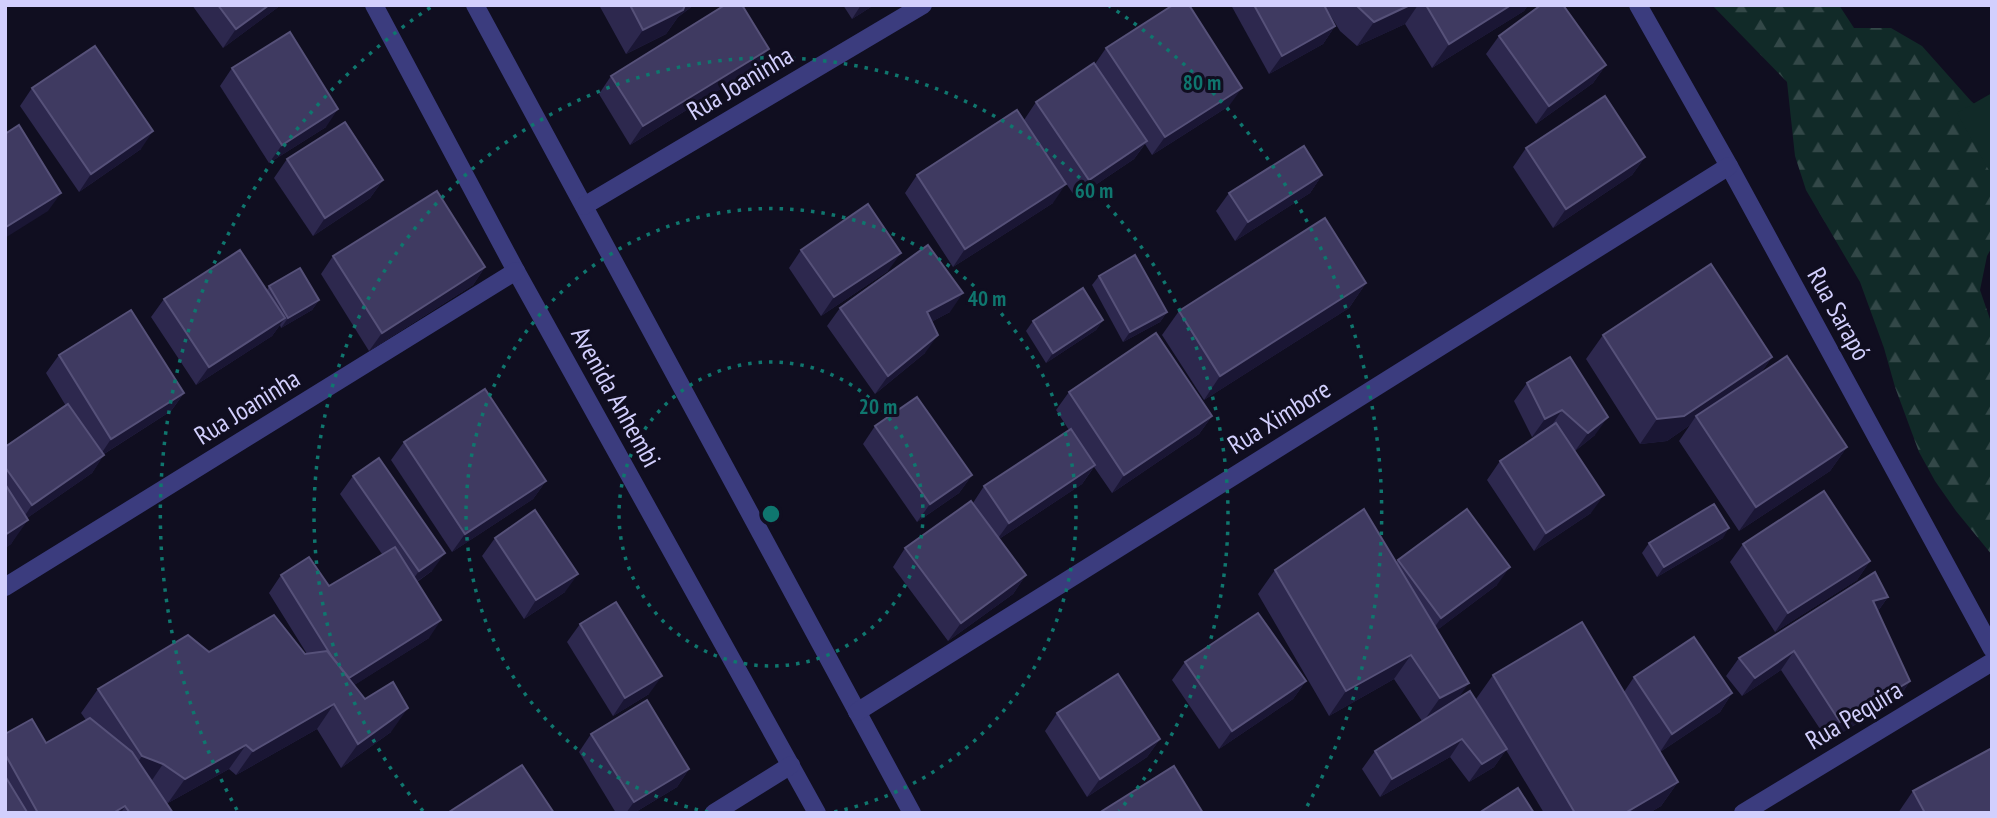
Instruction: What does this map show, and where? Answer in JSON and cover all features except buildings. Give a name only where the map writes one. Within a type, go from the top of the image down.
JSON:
[{"type":"street","name":"Avenida Anhembi","points":[[374,5],[516,271],[817,813]]},
{"type":"street","points":[[475,5],[912,813]]},
{"type":"street","name":"Rua Joaninha","points":[[584,206],[923,5]]},
{"type":"street","name":"Rua Sarapó","points":[[1638,5],[1730,166],[1992,649]]},
{"type":"street","name":"Rua Ximbore","points":[[857,712],[1730,166]]},
{"type":"street","name":"Rua Joaninha","points":[[5,587],[516,271]]},
{"type":"street","name":"Rua Pequira","points":[[1743,813],[1992,662]]},
{"type":"street","points":[[714,813],[791,765]]},
{"type":"green space","points":[[1712,5],[1839,5],[1854,28],[1891,28],[1922,46],[1971,101],[1992,119],[1992,247],[1987,256],[1980,290],[1992,325],[1992,555],[1956,511],[1919,452],[1860,282],[1806,190],[1795,156],[1787,82]]},
{"type":"green space","points":[[1992,93],[1992,176],[1957,113]]}]
